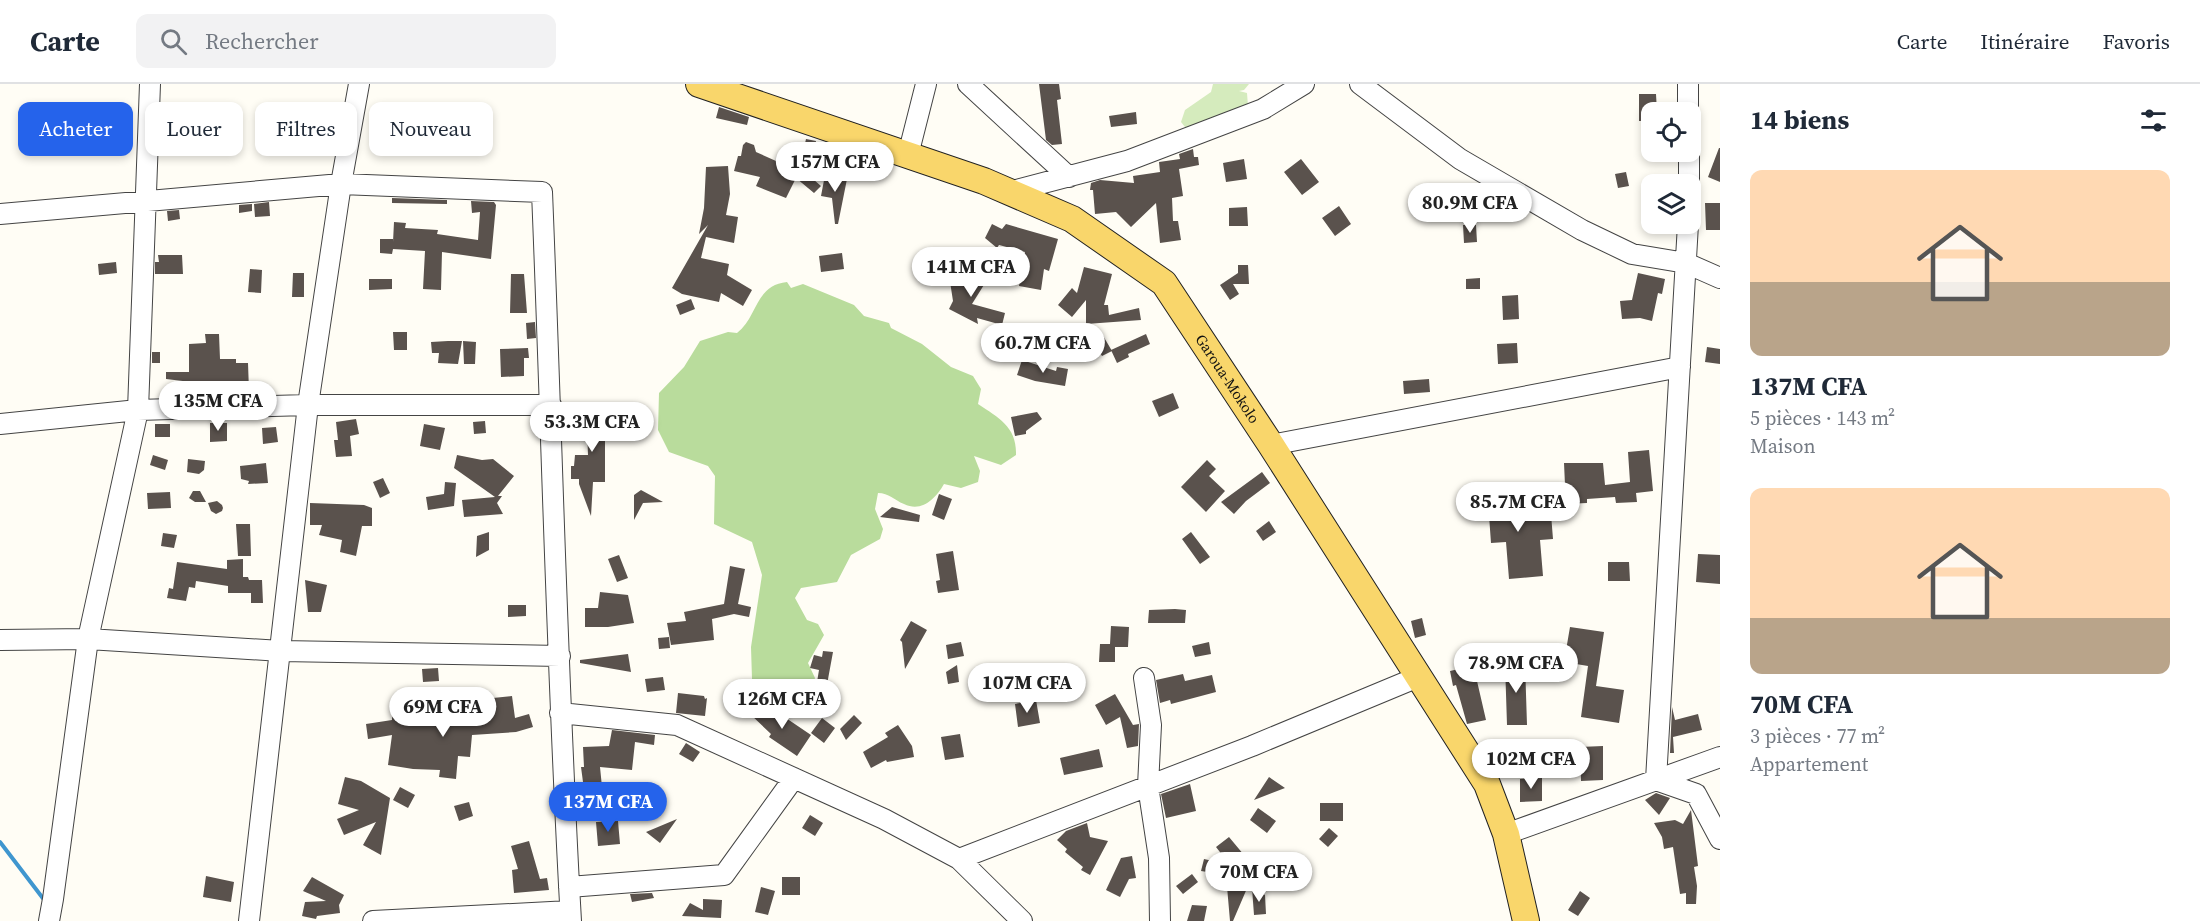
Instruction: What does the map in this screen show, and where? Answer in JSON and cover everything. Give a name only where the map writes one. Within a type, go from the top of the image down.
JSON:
[{"type":"main road","name":"Garoua-Mokolo","points":[[699,84],[1009,192],[1072,219],[1164,283],[1271,445],[1487,784],[1506,834],[1526,921]]},
{"type":"street","points":[[49,921],[88,639],[138,410],[150,84]]},
{"type":"street","points":[[249,921],[308,405],[341,184],[359,84]]},
{"type":"street","points":[[908,155],[926,84]]},
{"type":"street","points":[[968,84],[1068,177]]},
{"type":"street","points":[[1009,192],[1127,161],[1263,109],[1304,84]]},
{"type":"street","points":[[1360,84],[1460,159],[1582,230],[1632,254],[1686,262],[1720,278]]},
{"type":"street","points":[[1688,84],[1688,102]]},
{"type":"street","points":[[0,214],[341,184],[542,192],[560,656],[560,713],[570,916],[373,921]]},
{"type":"street","points":[[1656,780],[1687,234]]},
{"type":"street","points":[[1271,445],[1680,367]]},
{"type":"street","points":[[0,424],[138,410],[308,405],[551,405]]},
{"type":"street","points":[[0,640],[88,639],[281,651],[560,656]]},
{"type":"street","points":[[959,859],[1252,746],[1418,677]]},
{"type":"street","points":[[1144,678],[1151,725],[1148,786],[1159,858],[1160,921]]},
{"type":"street","points":[[560,713],[677,725],[884,819],[959,859],[1022,921]]},
{"type":"street","points":[[1506,834],[1720,757]]},
{"type":"street","points":[[569,886],[724,875],[794,778]]},
{"type":"street","points":[[1656,780],[1696,795],[1720,839]]},
{"type":"green space","points":[[1213,84],[1249,84],[1244,90],[1239,91],[1247,93],[1248,106],[1202,127],[1185,127],[1181,122],[1185,110],[1211,92]]},
{"type":"green space","points":[[787,282],[791,288],[803,284],[854,305],[864,316],[889,323],[891,328],[922,344],[951,367],[973,376],[981,389],[978,404],[1005,424],[1016,445],[1016,455],[1001,465],[974,456],[980,471],[978,482],[961,488],[944,484],[933,499],[917,507],[878,493],[875,509],[883,529],[880,539],[851,555],[837,582],[801,588],[795,598],[807,620],[818,624],[824,635],[808,663],[815,678],[812,687],[823,702],[819,713],[801,715],[785,704],[767,698],[752,679],[751,647],[762,575],[752,542],[714,524],[715,476],[708,466],[669,452],[658,430],[659,393],[684,367],[700,341],[728,332],[737,333],[749,319],[763,295],[777,284]]},
{"type":"building","points":[[1039,84],[1059,84],[1061,99],[1057,100],[1062,144],[1052,145],[1046,140]]},
{"type":"building","points":[[1639,94],[1656,94],[1656,102],[1641,102],[1641,121],[1639,121]]},
{"type":"building","points":[[719,107],[749,117],[747,125],[716,118]]},
{"type":"building","points":[[1136,112],[1137,124],[1111,127],[1109,116]]},
{"type":"building","points":[[806,139],[816,141],[814,155],[803,152]]},
{"type":"building","points":[[746,142],[754,145],[756,152],[776,161],[783,153],[821,186],[814,193],[796,178],[786,198],[756,186],[760,177],[734,171],[738,156],[741,156],[743,145]]},
{"type":"building","points":[[1720,148],[1720,182],[1708,177]]},
{"type":"building","points":[[1193,149],[1194,157],[1198,157],[1199,165],[1179,169],[1183,196],[1172,198],[1173,221],[1178,221],[1181,240],[1160,243],[1156,203],[1131,227],[1116,212],[1095,214],[1093,190],[1090,190],[1091,183],[1100,180],[1134,183],[1133,176],[1160,172],[1159,162],[1180,159],[1179,154]]},
{"type":"building","points":[[1244,159],[1247,179],[1226,182],[1223,163]]},
{"type":"building","points":[[1301,159],[1319,182],[1302,195],[1284,172]]},
{"type":"building","points":[[728,166],[730,194],[726,215],[738,217],[734,243],[706,237],[701,258],[729,264],[727,275],[752,290],[743,306],[721,293],[719,302],[682,294],[672,288],[708,225],[699,234],[704,208],[706,167]]},
{"type":"building","points":[[1626,172],[1629,186],[1618,188],[1615,174]]},
{"type":"building","points":[[825,175],[847,179],[838,224],[835,224],[832,198],[821,196]]},
{"type":"building","points":[[392,198],[447,200],[447,204],[392,203]]},
{"type":"building","points":[[471,201],[494,202],[496,205],[491,259],[442,252],[441,290],[423,289],[425,251],[393,249],[392,254],[380,253],[380,239],[393,239],[393,242],[394,222],[406,223],[405,228],[438,230],[437,234],[478,240],[480,212],[472,213]]},
{"type":"building","points":[[1459,201],[1460,218],[1449,219],[1448,202]]},
{"type":"building","points":[[269,202],[270,216],[255,217],[254,204]]},
{"type":"building","points":[[1705,203],[1720,203],[1720,230],[1706,230]]},
{"type":"building","points":[[252,204],[252,211],[239,213],[239,205]]},
{"type":"building","points":[[1339,206],[1351,224],[1335,236],[1322,218]]},
{"type":"building","points":[[1247,207],[1248,226],[1229,226],[1229,208]]},
{"type":"building","points":[[179,210],[180,219],[168,221],[167,211]]},
{"type":"building","points":[[992,224],[1002,229],[1006,224],[1058,239],[1049,271],[1044,269],[1041,290],[1019,286],[1025,252],[999,245],[997,248],[985,238]]},
{"type":"building","points":[[1463,225],[1476,225],[1477,242],[1464,243]]},
{"type":"building","points":[[842,253],[844,269],[821,272],[819,256]]},
{"type":"building","points":[[158,255],[182,255],[183,274],[155,274],[155,262],[159,262]]},
{"type":"building","points":[[116,262],[117,273],[99,275],[98,264]]},
{"type":"building","points":[[1238,265],[1248,265],[1249,284],[1233,284],[1239,294],[1230,300],[1220,285],[1238,273]]},
{"type":"building","points":[[1084,267],[1112,274],[1104,305],[1108,305],[1109,315],[1139,308],[1141,320],[1086,324],[1086,300],[1072,317],[1058,305],[1072,288],[1077,293]]},
{"type":"building","points":[[250,269],[262,270],[261,293],[248,292]]},
{"type":"building","points":[[971,269],[987,280],[972,304],[1005,313],[1002,325],[977,318],[978,324],[949,309],[953,301],[949,275]]},
{"type":"building","points":[[293,273],[304,273],[304,297],[292,297]]},
{"type":"building","points":[[1638,273],[1665,279],[1662,294],[1658,293],[1652,321],[1640,318],[1622,319],[1620,301],[1632,300]]},
{"type":"building","points":[[511,274],[524,274],[527,313],[510,313]]},
{"type":"building","points":[[1480,278],[1480,289],[1466,289],[1466,279]]},
{"type":"building","points":[[369,279],[392,279],[392,289],[369,290]]},
{"type":"building","points":[[1518,295],[1519,319],[1503,320],[1502,296]]},
{"type":"building","points":[[691,299],[695,309],[680,315],[676,305]]},
{"type":"building","points":[[535,322],[536,338],[527,339],[526,323]]},
{"type":"building","points":[[393,332],[407,332],[407,350],[394,350]]},
{"type":"building","points":[[205,334],[219,334],[220,359],[236,359],[236,363],[248,363],[249,391],[233,391],[233,387],[166,379],[166,372],[189,372],[189,344],[206,343]]},
{"type":"building","points":[[1102,334],[1112,351],[1102,356],[1092,340]]},
{"type":"building","points":[[1146,334],[1150,344],[1128,354],[1129,357],[1117,363],[1111,350]]},
{"type":"building","points":[[462,341],[458,364],[438,363],[439,353],[432,353],[431,342]]},
{"type":"building","points":[[463,341],[476,342],[475,364],[464,364]]},
{"type":"building","points":[[1517,343],[1518,363],[1498,364],[1497,344]]},
{"type":"building","points":[[1707,347],[1720,349],[1720,364],[1705,362]]},
{"type":"building","points":[[528,348],[529,358],[524,358],[524,376],[501,377],[500,349]]},
{"type":"building","points":[[152,352],[160,352],[160,363],[152,363]]},
{"type":"building","points":[[1022,360],[1056,371],[1057,367],[1068,369],[1065,386],[1035,381],[1017,375]]},
{"type":"building","points":[[1429,379],[1430,392],[1404,394],[1403,381]]},
{"type":"building","points":[[188,382],[185,394],[172,395],[172,383]]},
{"type":"building","points":[[1173,393],[1179,408],[1159,417],[1152,401]]},
{"type":"building","points":[[1037,412],[1042,419],[1026,431],[1026,434],[1015,436],[1011,417]]},
{"type":"building","points":[[614,414],[614,431],[605,431],[605,482],[593,482],[591,516],[579,479],[571,479],[571,466],[574,466],[575,455],[588,455],[587,429],[573,429],[573,416]]},
{"type":"building","points":[[356,419],[359,434],[350,436],[352,456],[336,457],[334,440],[338,440],[336,422]]},
{"type":"building","points":[[485,421],[486,433],[474,434],[473,422]]},
{"type":"building","points":[[210,423],[227,423],[227,441],[210,442]]},
{"type":"building","points":[[155,424],[170,424],[170,437],[155,437]]},
{"type":"building","points":[[424,424],[445,428],[440,450],[420,446]]},
{"type":"building","points":[[276,427],[278,442],[263,444],[262,428]]},
{"type":"building","points":[[1649,450],[1653,491],[1636,493],[1637,502],[1616,503],[1615,497],[1587,499],[1587,503],[1565,504],[1566,508],[1550,509],[1548,487],[1565,485],[1564,463],[1603,463],[1605,485],[1630,482],[1628,452]]},
{"type":"building","points":[[153,455],[168,460],[165,470],[150,465]]},
{"type":"building","points":[[457,455],[482,460],[493,459],[514,476],[498,496],[502,496],[497,503],[503,514],[464,517],[462,500],[495,497],[454,468]]},
{"type":"building","points":[[188,459],[205,461],[204,470],[199,474],[187,472]]},
{"type":"building","points":[[1207,460],[1216,469],[1209,476],[1225,491],[1206,512],[1181,487]]},
{"type":"building","points":[[266,463],[268,483],[248,484],[249,481],[241,479],[240,466]]},
{"type":"building","points":[[1262,472],[1270,483],[1246,501],[1234,514],[1221,502]]},
{"type":"building","points":[[383,478],[390,493],[380,498],[373,482]]},
{"type":"building","points":[[445,482],[456,483],[454,506],[428,510],[426,497],[444,494]]},
{"type":"building","points":[[1516,485],[1518,517],[1551,514],[1553,539],[1540,540],[1543,576],[1509,579],[1506,542],[1491,543],[1487,488]]},
{"type":"building","points":[[641,490],[663,502],[643,503],[634,520],[634,495]]},
{"type":"building","points":[[193,491],[200,491],[206,502],[195,502],[189,498]]},
{"type":"building","points":[[170,492],[171,508],[148,509],[147,493]]},
{"type":"building","points":[[939,494],[952,499],[944,520],[932,515]]},
{"type":"building","points":[[217,501],[223,508],[216,514],[211,511],[208,503]]},
{"type":"building","points":[[310,503],[364,505],[372,508],[372,526],[362,526],[356,556],[340,552],[342,540],[319,535],[322,525],[310,525]]},
{"type":"building","points":[[892,507],[920,515],[919,522],[880,517]]},
{"type":"building","points":[[1269,521],[1276,532],[1263,541],[1256,531]]},
{"type":"building","points":[[236,524],[250,524],[251,556],[238,556]]},
{"type":"building","points":[[489,532],[489,550],[476,557],[477,536]]},
{"type":"building","points":[[1191,532],[1210,557],[1200,564],[1182,539]]},
{"type":"building","points":[[163,533],[177,535],[174,548],[161,546]]},
{"type":"building","points":[[953,551],[959,590],[938,593],[936,581],[940,580],[936,554]]},
{"type":"building","points":[[1698,554],[1720,555],[1720,584],[1696,582]]},
{"type":"building","points":[[619,555],[628,578],[617,582],[608,559]]},
{"type":"building","points":[[243,559],[243,577],[248,577],[249,580],[262,580],[263,603],[251,603],[251,593],[228,593],[228,586],[196,581],[195,588],[189,587],[186,601],[167,598],[169,588],[173,589],[177,562],[227,569],[227,560]]},
{"type":"building","points":[[1608,562],[1629,562],[1630,581],[1608,581]]},
{"type":"building","points":[[730,566],[745,569],[738,604],[751,607],[749,617],[734,614],[712,619],[714,640],[671,645],[667,623],[686,621],[684,612],[724,604]]},
{"type":"building","points":[[305,580],[327,585],[321,612],[308,612]]},
{"type":"building","points":[[600,592],[628,595],[634,623],[608,627],[585,627],[585,608],[598,608]]},
{"type":"building","points":[[508,605],[526,605],[526,616],[508,617]]},
{"type":"building","points":[[1149,610],[1186,610],[1185,623],[1148,623]]},
{"type":"building","points":[[1422,618],[1426,635],[1415,638],[1411,621]]},
{"type":"building","points":[[911,621],[927,630],[905,669],[900,640]]},
{"type":"building","points":[[1111,626],[1129,627],[1128,647],[1115,647],[1115,662],[1099,662],[1100,644],[1110,644]]},
{"type":"building","points":[[1570,627],[1604,632],[1596,686],[1624,690],[1619,723],[1581,717],[1588,666],[1564,662]]},
{"type":"building","points":[[669,637],[670,648],[659,649],[658,638]]},
{"type":"building","points":[[961,642],[964,656],[948,659],[946,645]]},
{"type":"building","points":[[1209,642],[1211,654],[1195,657],[1192,646]]},
{"type":"building","points":[[823,651],[833,652],[826,690],[816,688],[819,670],[810,668],[814,655],[822,657]]},
{"type":"building","points":[[628,654],[631,672],[580,663],[580,660]]},
{"type":"building","points":[[1505,663],[1525,663],[1527,725],[1507,725]]},
{"type":"building","points":[[957,665],[959,682],[948,684],[946,672]]},
{"type":"building","points":[[1476,665],[1480,680],[1477,681],[1486,720],[1467,724],[1450,671]]},
{"type":"building","points":[[438,668],[439,681],[423,682],[422,669]]},
{"type":"building","points":[[1183,674],[1185,681],[1212,675],[1216,692],[1171,704],[1170,700],[1160,703],[1156,680]]},
{"type":"building","points":[[663,677],[665,690],[647,692],[645,679]]},
{"type":"building","points":[[678,693],[707,698],[705,716],[676,713]]},
{"type":"building","points":[[1115,694],[1133,725],[1139,724],[1138,746],[1127,748],[1120,717],[1106,725],[1095,705]]},
{"type":"building","points":[[512,696],[515,718],[529,714],[533,727],[516,732],[472,735],[470,757],[458,756],[456,779],[439,777],[440,770],[388,765],[392,735],[368,739],[366,724],[392,720],[392,714],[411,715],[411,719],[460,725],[460,721],[483,724],[482,715],[489,714],[489,710],[495,710],[493,698]]},
{"type":"building","points":[[1036,700],[1040,723],[1018,727],[1015,704]]},
{"type":"building","points":[[760,703],[779,722],[783,716],[811,735],[797,756],[769,737],[771,734],[750,714]]},
{"type":"building","points":[[1672,707],[1675,720],[1698,714],[1702,730],[1673,737],[1674,753],[1670,753]]},
{"type":"building","points":[[854,715],[862,723],[846,740],[840,729]]},
{"type":"building","points":[[822,718],[835,728],[824,743],[811,733]]},
{"type":"building","points":[[898,725],[912,746],[914,757],[887,762],[886,760],[871,768],[863,752],[888,737],[885,733]]},
{"type":"building","points":[[612,730],[655,735],[654,745],[635,742],[632,770],[600,767],[603,797],[588,798],[587,782],[583,782],[581,767],[584,767],[583,747],[609,746]]},
{"type":"building","points":[[960,734],[964,757],[945,760],[941,737]]},
{"type":"building","points":[[686,743],[700,752],[693,762],[679,754]]},
{"type":"building","points":[[1603,746],[1603,780],[1581,781],[1580,747]]},
{"type":"building","points":[[1099,749],[1103,767],[1064,775],[1060,758]]},
{"type":"building","points":[[345,777],[361,781],[390,798],[381,855],[363,845],[376,822],[344,835],[337,819],[359,810],[338,804]]},
{"type":"building","points":[[1269,777],[1285,788],[1254,800]]},
{"type":"building","points":[[1542,778],[1542,801],[1520,802],[1520,779]]},
{"type":"building","points":[[1190,784],[1196,811],[1166,818],[1161,794]]},
{"type":"building","points":[[400,787],[415,795],[408,808],[393,800]]},
{"type":"building","points":[[1656,793],[1670,798],[1659,815],[1645,800]]},
{"type":"building","points":[[469,802],[473,816],[459,821],[454,806]]},
{"type":"building","points":[[1320,803],[1343,803],[1343,821],[1320,821]]},
{"type":"building","points":[[1258,808],[1276,821],[1267,833],[1250,820]]},
{"type":"building","points":[[1691,810],[1698,866],[1694,867],[1697,886],[1696,904],[1686,904],[1686,893],[1680,894],[1673,847],[1664,849],[1662,837],[1654,823],[1675,820],[1683,824]]},
{"type":"building","points":[[810,815],[823,823],[815,836],[802,828]]},
{"type":"building","points":[[677,819],[660,843],[646,832]]},
{"type":"building","points":[[618,821],[620,844],[598,846],[596,822]]},
{"type":"building","points":[[1087,823],[1090,837],[1108,841],[1090,875],[1081,870],[1083,867],[1065,852],[1067,849],[1057,840],[1066,831]]},
{"type":"building","points":[[1329,828],[1338,836],[1328,847],[1319,839]]},
{"type":"building","points":[[1229,837],[1244,855],[1252,852],[1257,863],[1229,875],[1248,886],[1233,921],[1230,921],[1226,875],[1201,871],[1204,859],[1230,865],[1216,847]]},
{"type":"building","points":[[529,841],[540,879],[547,878],[549,890],[514,893],[512,870],[518,869],[511,846]]},
{"type":"building","points":[[1132,856],[1136,878],[1129,879],[1120,897],[1106,890],[1121,858]]},
{"type":"building","points":[[1266,870],[1279,874],[1273,890],[1260,885]]},
{"type":"building","points":[[1192,874],[1198,882],[1183,894],[1176,886]]},
{"type":"building","points":[[206,876],[234,882],[231,902],[203,897]]},
{"type":"building","points":[[312,877],[344,895],[339,905],[340,913],[317,916],[316,919],[302,916],[305,902],[326,901],[303,891]]},
{"type":"building","points":[[782,877],[800,877],[800,895],[782,895]]},
{"type":"building","points":[[761,887],[775,891],[768,915],[755,912]]},
{"type":"building","points":[[1252,888],[1265,895],[1266,914],[1254,915]]},
{"type":"building","points":[[1580,891],[1590,898],[1578,916],[1568,910]]},
{"type":"building","points":[[652,893],[654,898],[632,902],[630,894]]},
{"type":"building","points":[[703,899],[722,900],[721,918],[682,916],[690,903],[703,910]]},
{"type":"building","points":[[1192,905],[1207,906],[1204,921],[1187,921]]},
{"type":"waterway","points":[[0,842],[45,901]]}]
